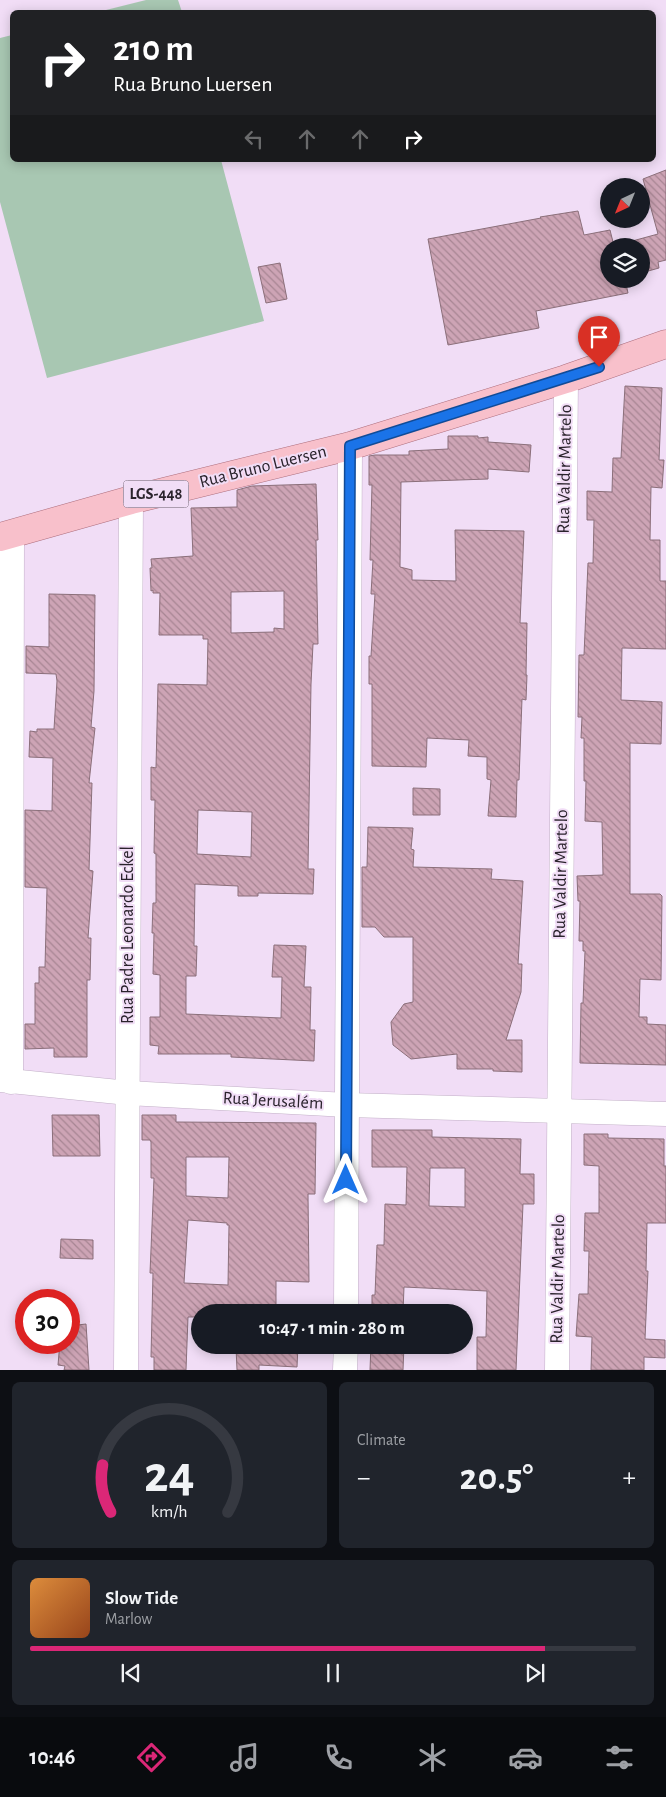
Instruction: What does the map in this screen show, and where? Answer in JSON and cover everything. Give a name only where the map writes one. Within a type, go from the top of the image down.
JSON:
[{"type":"main road","name":"Rua Bruno Luersen","points":[[6,535],[131,500],[350,446],[566,379],[666,344]]},
{"type":"street","name":"Rua Valdir Martelo","points":[[557,1370],[566,379]]},
{"type":"street","points":[[346,1304],[350,446]]},
{"type":"street","name":"Rua Padre Leonardo Eckel","points":[[126,1370],[131,500]]},
{"type":"street","points":[[6,535],[6,1081]]},
{"type":"street","name":"Rua Jerusalém","points":[[6,1081],[128,1093],[347,1105],[666,1114]]},
{"type":"street","points":[[345,1370],[346,1354]]},
{"type":"green space","points":[[146,0],[178,0],[181,10],[106,10]]},
{"type":"green space","points":[[10,36],[10,162],[222,162],[264,321],[47,378],[0,202],[0,38]]},
{"type":"building","points":[[666,170],[666,260],[658,262],[659,268],[650,270],[650,238],[643,238],[658,234],[650,205],[650,178],[646,178]]},
{"type":"building","points":[[578,211],[584,235],[610,230],[612,238],[600,238],[600,288],[627,288],[628,293],[536,311],[539,328],[448,345],[428,239]]},
{"type":"building","points":[[280,263],[287,299],[266,303],[258,267]]},
{"type":"building","points":[[625,386],[662,388],[659,460],[664,460],[662,488],[651,487],[650,540],[660,540],[660,581],[666,581],[666,649],[622,648],[621,700],[662,702],[661,744],[630,743],[630,894],[660,894],[662,896],[661,980],[640,979],[639,1017],[647,1017],[647,1024],[666,1025],[666,1065],[580,1063],[581,1003],[583,1003],[585,951],[583,951],[583,941],[579,941],[580,901],[578,901],[577,876],[603,875],[602,822],[585,821],[584,738],[581,738],[582,717],[578,717],[579,655],[584,655],[588,563],[593,563],[594,520],[587,520],[587,491],[612,492],[613,458],[621,458]]},
{"type":"building","points":[[448,436],[488,437],[488,442],[531,445],[529,472],[488,469],[488,479],[401,482],[400,567],[412,570],[412,580],[456,581],[455,530],[524,531],[520,623],[527,623],[527,675],[526,700],[522,699],[516,817],[488,816],[491,780],[487,779],[487,757],[468,756],[469,740],[427,738],[426,767],[372,766],[372,684],[369,684],[369,656],[371,656],[375,594],[371,594],[373,560],[370,560],[372,485],[369,485],[369,456],[409,455],[409,451],[448,449]]},
{"type":"building","points":[[316,484],[318,644],[313,644],[311,684],[308,869],[314,869],[313,894],[258,893],[258,896],[238,896],[238,886],[195,884],[194,946],[197,946],[196,976],[186,976],[186,1014],[281,1018],[282,977],[272,977],[274,945],[306,946],[304,987],[311,987],[310,1030],[315,1030],[314,1061],[231,1057],[231,1054],[158,1054],[159,1046],[150,1045],[150,1017],[160,1017],[160,975],[153,974],[154,933],[152,933],[153,903],[156,903],[156,854],[154,853],[155,800],[151,800],[151,767],[156,768],[158,684],[207,685],[208,639],[203,639],[203,635],[159,635],[160,593],[153,593],[153,590],[151,591],[151,559],[193,556],[191,508],[237,507],[237,490],[252,486]],"holes":[[[284,591],[284,629],[274,628],[274,632],[231,633],[231,592]],[[198,810],[252,812],[251,857],[197,854]]]},
{"type":"building","points":[[49,594],[95,595],[94,691],[91,727],[95,728],[89,783],[92,783],[89,870],[93,871],[88,938],[91,938],[90,980],[87,980],[87,1057],[54,1057],[54,1048],[25,1049],[25,1024],[35,1024],[35,983],[39,983],[39,967],[45,967],[47,888],[25,887],[25,810],[52,811],[53,758],[29,757],[30,731],[37,732],[37,729],[54,729],[57,681],[56,674],[26,673],[26,646],[49,647]]},
{"type":"building","points":[[413,788],[440,789],[440,815],[413,815]]},
{"type":"building","points":[[368,827],[413,828],[411,849],[414,850],[413,867],[492,869],[491,879],[523,881],[518,964],[522,964],[521,992],[506,1040],[522,1040],[522,1072],[493,1071],[493,1069],[457,1069],[457,1054],[411,1059],[393,1045],[391,1022],[404,1004],[413,1002],[413,937],[384,937],[375,927],[362,927],[362,867],[367,867]]},
{"type":"building","points":[[52,1115],[99,1115],[100,1156],[53,1156]]},
{"type":"building","points":[[142,1115],[176,1115],[176,1122],[316,1123],[315,1194],[308,1194],[309,1282],[276,1281],[276,1304],[191,1304],[191,1317],[188,1317],[186,1370],[154,1370],[154,1357],[151,1357],[153,1273],[150,1273],[154,1178],[151,1178],[150,1140],[142,1140]],"holes":[[[186,1157],[229,1157],[228,1198],[186,1196]],[[188,1220],[227,1223],[229,1225],[228,1285],[184,1283]]]},
{"type":"building","points":[[372,1130],[432,1130],[432,1137],[521,1139],[520,1174],[534,1174],[534,1204],[523,1204],[516,1370],[477,1370],[477,1337],[486,1337],[487,1291],[404,1287],[403,1304],[372,1304],[372,1295],[375,1295],[377,1245],[384,1245],[385,1204],[406,1205],[407,1167],[372,1167]],"holes":[[[430,1168],[465,1168],[465,1207],[429,1206]]]},
{"type":"building","points":[[584,1134],[608,1134],[608,1138],[664,1139],[666,1223],[647,1223],[646,1271],[648,1271],[645,1339],[665,1340],[665,1358],[644,1357],[644,1370],[591,1370],[592,1337],[576,1336],[579,1294],[588,1294],[589,1251],[584,1251],[585,1213],[599,1213],[599,1166],[584,1165]]},
{"type":"building","points":[[61,1239],[93,1240],[93,1259],[60,1258]]},
{"type":"building","points":[[86,1324],[89,1370],[64,1370],[65,1366],[58,1365],[59,1354],[80,1354],[80,1325]]},
{"type":"building","points":[[236,1354],[298,1354],[297,1367],[259,1365],[259,1370],[237,1370]]},
{"type":"building","points":[[371,1354],[404,1354],[403,1370],[370,1370]]},
{"type":"route","points":[[346,1180],[350,446],[599,367]]}]
